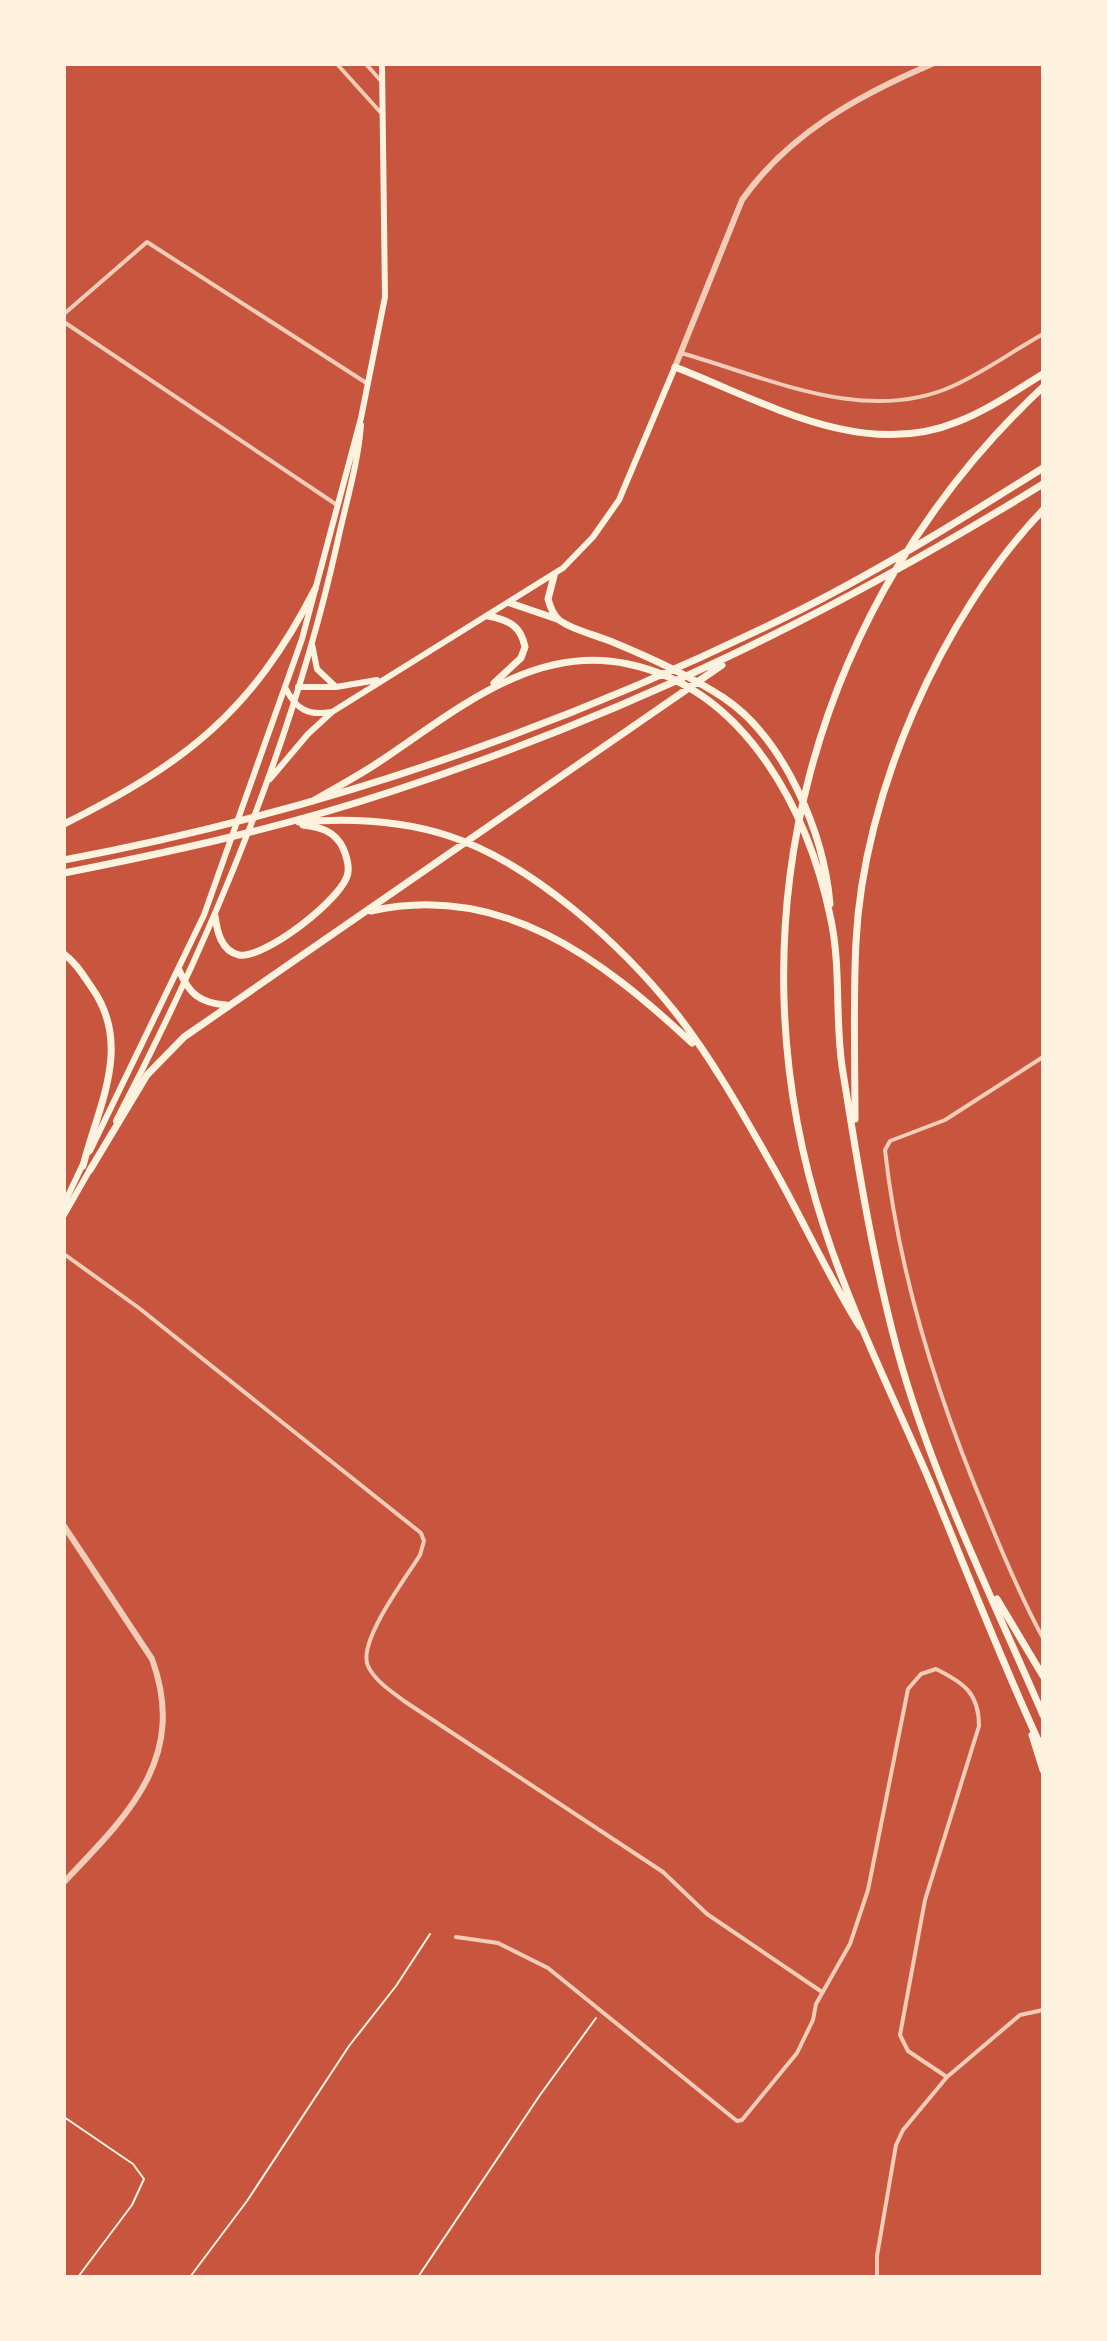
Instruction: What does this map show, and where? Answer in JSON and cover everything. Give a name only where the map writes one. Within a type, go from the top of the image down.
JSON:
[{"type":"highway","points":[[675,367],[814,423],[846,432],[890,436],[923,432],[955,423],[1043,374]]},
{"type":"highway","points":[[1043,387],[977,452],[927,516],[892,571],[859,635],[820,735],[801,804],[788,881],[782,960],[784,1028],[799,1134],[824,1227],[870,1344],[1043,1751]]},
{"type":"highway","points":[[64,860],[202,832],[280,811],[510,737],[619,694],[805,608],[952,525],[1043,468]]},
{"type":"highway","points":[[64,873],[198,846],[285,823],[405,787],[536,741],[626,705],[812,618],[1043,484]]},
{"type":"highway","points":[[855,1141],[856,940],[870,851],[896,756],[919,698],[970,604],[1017,536],[1043,510]]},
{"type":"highway","points":[[554,576],[548,599],[559,620]]},
{"type":"highway","points":[[64,824],[145,780],[201,741],[238,708],[270,668],[315,589]]},
{"type":"highway","points":[[510,603],[657,661],[726,699],[780,759],[807,807],[828,881],[841,1061],[893,1333],[922,1425],[1043,1715]]},
{"type":"highway","points":[[313,801],[375,765],[489,687],[514,666],[525,647],[516,627],[504,619],[488,616]]},
{"type":"highway","points":[[86,1168],[147,1075],[184,1037],[226,1005],[733,657]]},
{"type":"highway","points":[[489,687],[544,667],[586,661],[628,664],[704,698],[760,753],[791,798],[809,841],[832,923]]},
{"type":"highway","points":[[285,823],[341,819],[447,835],[485,851],[544,887],[589,924],[644,976],[704,1054],[772,1166],[870,1344]]},
{"type":"highway","points":[[215,916],[221,942],[237,955],[248,955],[258,953],[299,926],[333,898],[348,874],[347,857],[338,839],[320,827],[285,823]]},
{"type":"highway","points":[[365,912],[401,904],[436,902],[484,910],[533,927],[599,963],[648,1002],[704,1054]]},
{"type":"highway","points":[[64,954],[73,961],[102,1002],[111,1038],[110,1082],[86,1168]]},
{"type":"highway","points":[[179,970],[185,983],[206,1003],[226,1005]]},
{"type":"highway","points":[[983,1575],[1043,1676]]},
{"type":"highway","points":[[1029,1721],[1043,1770]]},
{"type":"main road","points":[[64,1215],[214,888],[286,689],[315,589],[361,418],[385,297],[382,64]]},
{"type":"main road","points":[[265,786],[308,734],[332,712],[380,679],[554,576],[593,537],[619,500],[675,367]]},
{"type":"main road","points":[[64,1204],[185,983],[215,916],[265,786],[312,642],[347,496],[361,418]]},
{"type":"main road","points":[[312,642],[317,669],[336,687]]},
{"type":"main road","points":[[286,689],[299,686],[336,687],[380,679]]},
{"type":"main road","points":[[286,689],[294,702],[314,714],[332,712]]},
{"type":"street","points":[[337,64],[382,114]]},
{"type":"street","points":[[366,64],[382,82]]},
{"type":"street","points":[[675,367],[736,214],[758,177],[826,119],[876,88],[932,64]]},
{"type":"street","points":[[64,314],[147,242],[369,384]]},
{"type":"street","points":[[64,322],[337,505]]},
{"type":"street","points":[[681,353],[842,399],[889,402],[914,399],[955,385],[1043,334]]},
{"type":"street","points":[[1043,1057],[945,1120],[890,1141],[885,1150],[902,1253],[942,1398],[1013,1578],[1043,1638]]},
{"type":"street","points":[[64,1254],[139,1308],[421,1533],[424,1541],[420,1555],[365,1648],[368,1667],[376,1678],[404,1701],[663,1872],[707,1914],[822,1992]]},
{"type":"street","points":[[64,1526],[152,1659],[159,1678],[165,1722],[158,1759],[142,1792],[64,1882]]},
{"type":"street","points":[[456,1937],[498,1943],[532,1958],[737,2121],[746,2117],[797,2053],[822,1992],[842,1962],[868,1890],[908,1689],[921,1674],[936,1669],[970,1691],[977,1700],[979,1726],[925,1900],[900,2041],[908,2051],[947,2077]]},
{"type":"street","points":[[877,2277],[877,2256],[891,2160],[903,2130],[947,2077],[1020,2015],[1043,2010]]},
{"type":"path","points":[[190,2277],[247,2201],[333,2069],[396,1986],[430,1934]]},
{"type":"path","points":[[418,2277],[540,2095],[601,2011]]},
{"type":"path","points":[[64,2117],[133,2164],[144,2179],[132,2205],[78,2277]]}]
